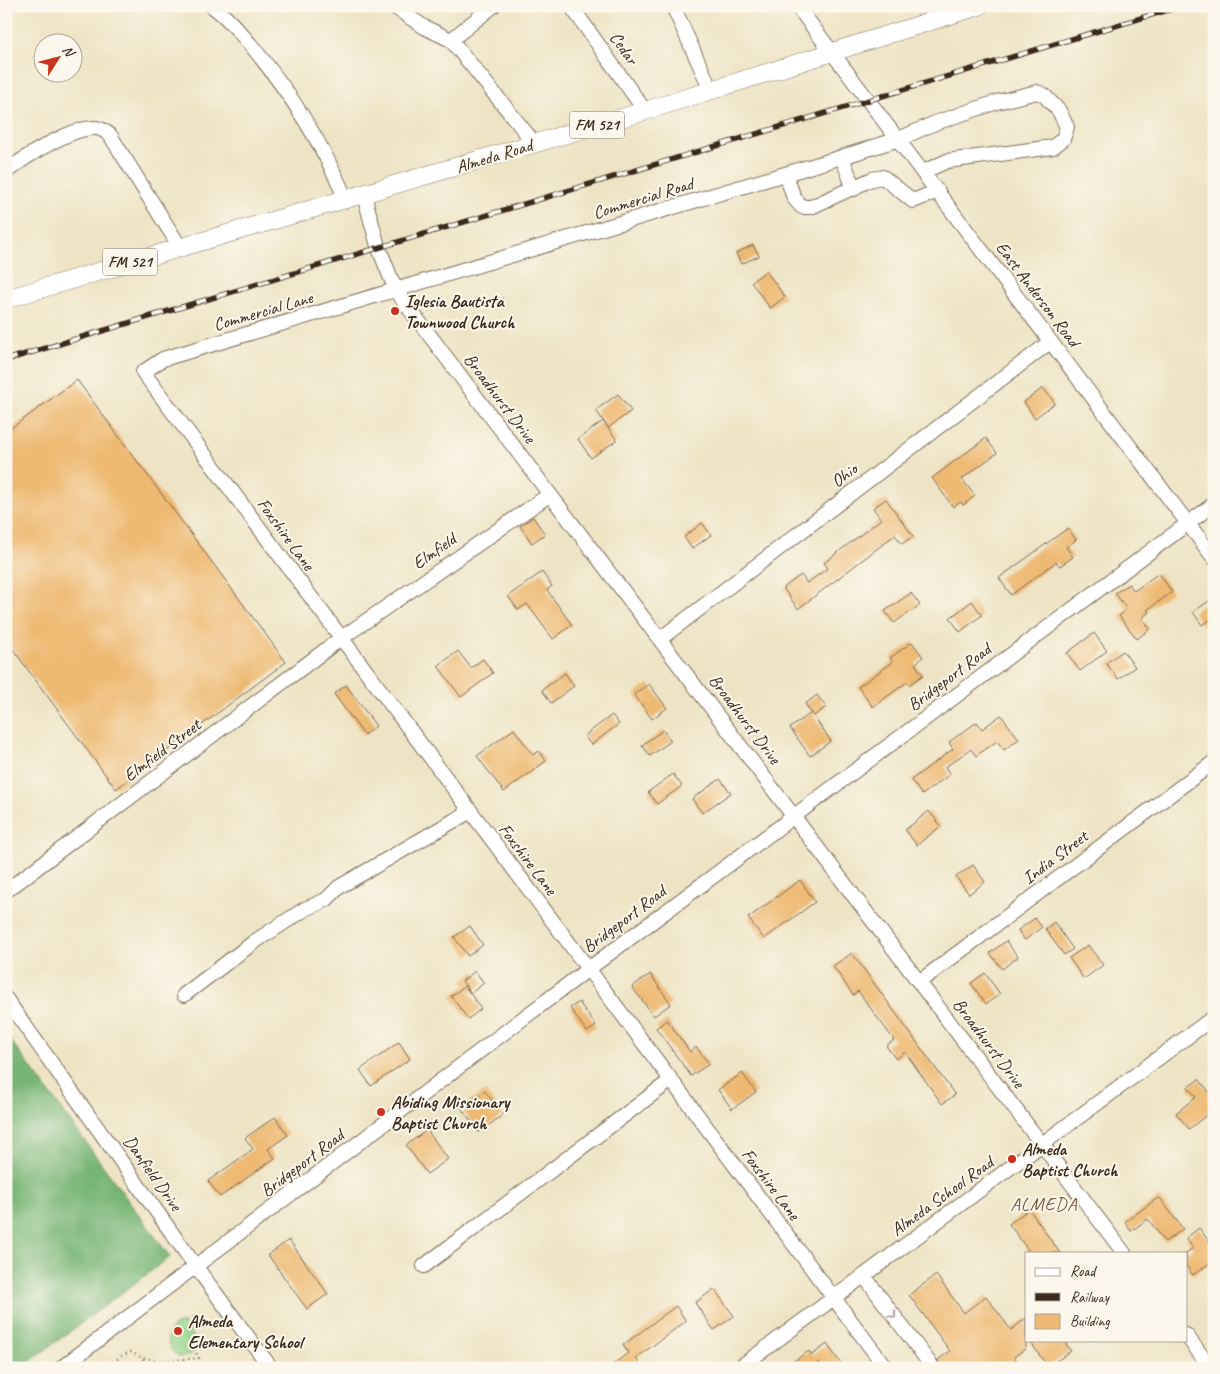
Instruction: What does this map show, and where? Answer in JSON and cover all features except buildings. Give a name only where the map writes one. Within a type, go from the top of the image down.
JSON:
[{"type":"main road","name":"Almeda Road","points":[[6,299],[645,111],[979,6]]},
{"type":"street","points":[[212,6],[237,29],[276,75],[330,159],[346,200]]},
{"type":"street","points":[[393,6],[424,27],[451,40],[534,144]]},
{"type":"street","points":[[451,40],[478,12],[493,6]]},
{"type":"street","name":"Cedar","points":[[571,6],[645,111]]},
{"type":"street","points":[[673,6],[710,90]]},
{"type":"street","name":"East Anderson Road","points":[[797,6],[1214,558]]},
{"type":"street","name":"Commercial Road","points":[[396,291],[786,175],[899,139],[935,123],[988,105],[1037,92],[1044,95],[1059,111],[1067,127],[1064,139],[1053,147],[948,161],[923,172]]},
{"type":"street","points":[[6,172],[54,142],[89,128],[99,128],[110,135],[180,247]]},
{"type":"street","points":[[842,157],[854,189]]},
{"type":"street","points":[[786,175],[794,198],[802,207],[811,207],[854,189],[872,179],[883,177],[914,201],[938,191]]},
{"type":"street","name":"Broadhurst Drive","points":[[364,195],[378,246],[396,291],[1123,1252]]},
{"type":"street","name":"Commercial Lane","points":[[143,372],[163,359],[396,291]]},
{"type":"street","name":"Ohio","points":[[660,639],[1050,342]]},
{"type":"street","name":"Foxshire Lane","points":[[143,372],[469,812],[886,1368]]},
{"type":"street","name":"Elmfield","points":[[340,639],[549,495]]},
{"type":"street","name":"Bridgeport Road","points":[[61,1368],[587,970],[1214,504]]},
{"type":"street","name":"Elmfield Street","points":[[6,891],[340,639]]},
{"type":"street","name":"India Street","points":[[919,982],[1214,762]]},
{"type":"street","points":[[184,995],[282,922],[326,900],[339,887],[469,812]]},
{"type":"street","name":"Danfield Drive","points":[[6,999],[196,1267],[271,1368]]},
{"type":"street","name":"Almeda School Road","points":[[739,1368],[1214,1017]]},
{"type":"street","points":[[424,1266],[670,1081]]},
{"type":"street","points":[[864,1276],[931,1365]]},
{"type":"street","points":[[1188,1338],[1211,1368]]},
{"type":"path","points":[[194,1349],[204,1368]]},
{"type":"path","points":[[105,1368],[123,1355],[131,1352],[142,1358],[174,1362],[200,1358]]},
{"type":"path","points":[[142,1358],[149,1368]]},
{"type":"green space","points":[[6,1034],[170,1257],[21,1368],[6,1368]]},
{"type":"green space","points":[[179,1324],[185,1324],[198,1343],[197,1349],[190,1355],[180,1357],[172,1350],[168,1340],[170,1330]]},
{"type":"railway","points":[[6,360],[1181,6]]},
{"type":"place","name":"Iglesia Bautista Townwood Church","points":[[395,311]]},
{"type":"place","name":"Abiding Missionary Baptist Church","points":[[381,1112]]},
{"type":"place","name":"Almeda Baptist Church","points":[[1012,1159]]},
{"type":"place","name":"Almeda Elementary School","points":[[178,1331]]},
{"type":"district","name":"ALMEDA","points":[[1044,1204]]}]
